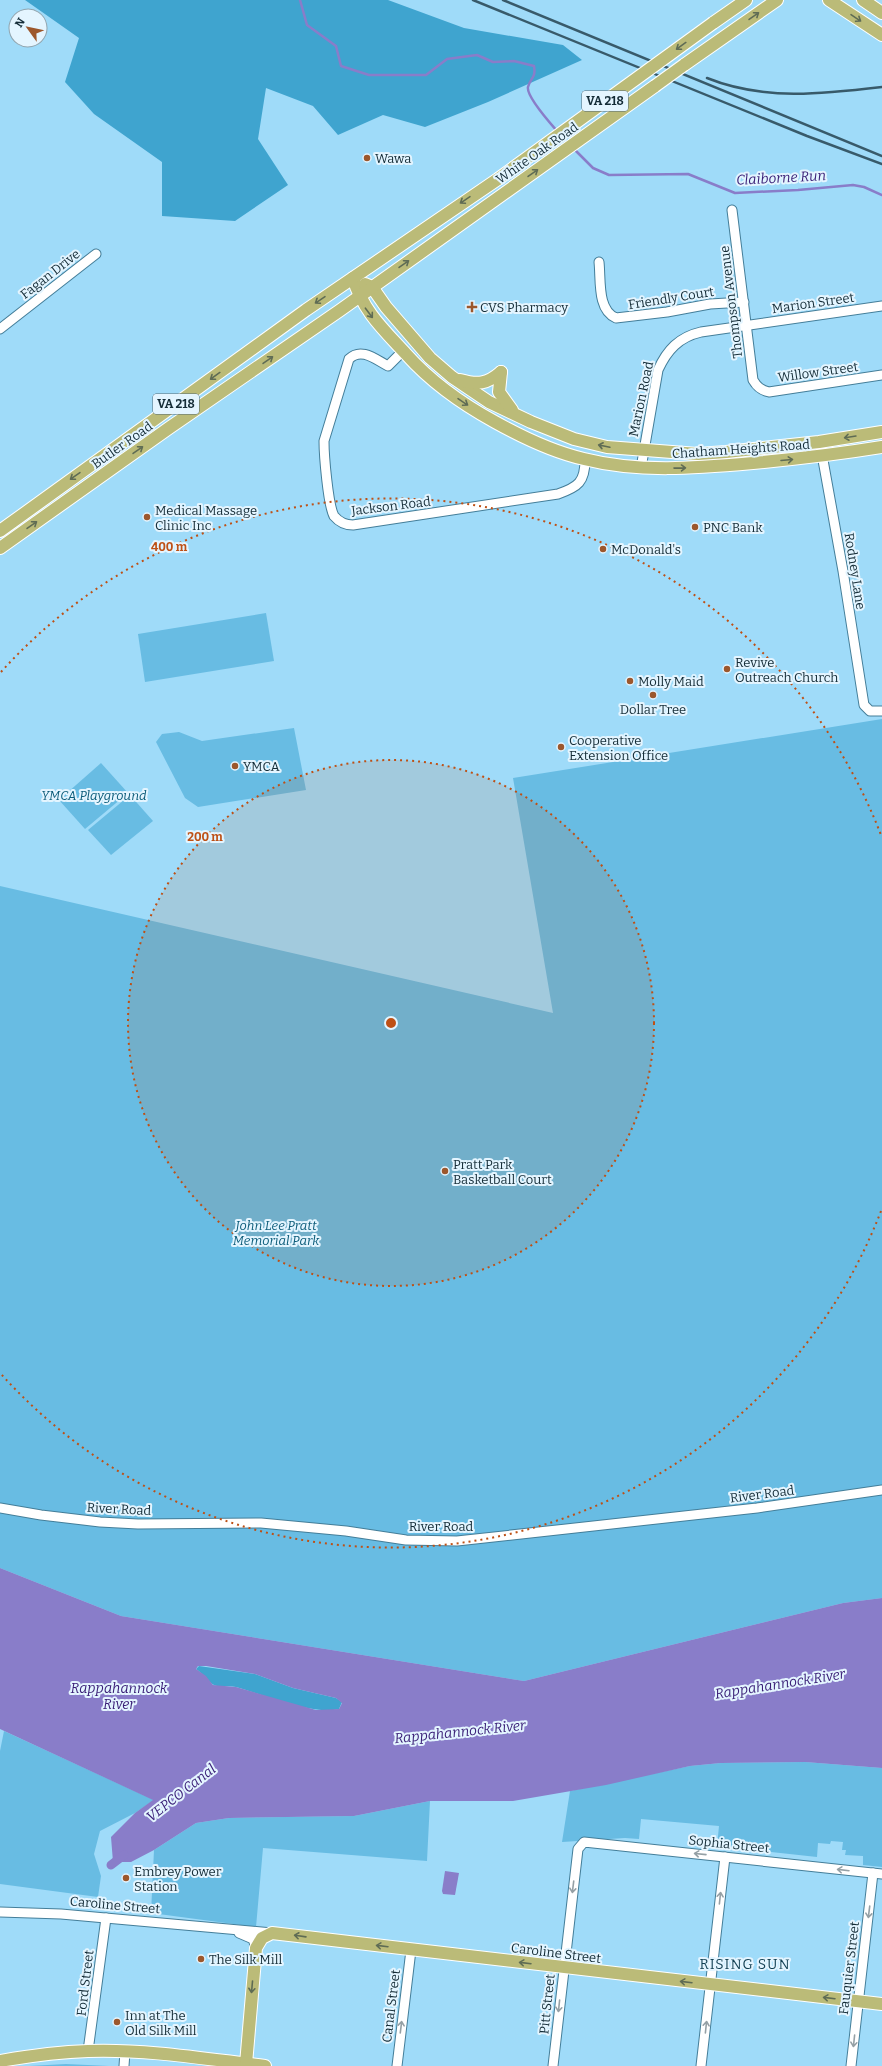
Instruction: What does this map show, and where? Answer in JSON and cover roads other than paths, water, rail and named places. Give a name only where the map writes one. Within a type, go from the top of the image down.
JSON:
[{"type":"main road","name":"White Oak Road","points":[[372,287],[777,0]]},
{"type":"main road","points":[[829,0],[882,35]]},
{"type":"main road","points":[[863,0],[882,13]]},
{"type":"main road","name":"White Oak Road","points":[[353,278],[498,179],[743,1]]},
{"type":"main road","name":"Chatham Heights Road","points":[[353,278],[372,287],[386,307],[430,358],[452,378],[482,398],[517,415],[574,439],[607,447],[643,451],[698,454],[819,442],[882,432]]},
{"type":"main road","name":"Chatham Heights Road","points":[[353,278],[358,297],[369,314],[421,372],[478,412],[529,439],[571,456],[585,460],[641,468],[716,467],[823,457],[882,447]]},
{"type":"main road","name":"Butler Road","points":[[0,531],[306,310],[353,278]]},
{"type":"main road","name":"VA 218","points":[[358,297],[372,287]]},
{"type":"main road","name":"Butler Road","points":[[0,548],[358,297]]},
{"type":"main road","points":[[452,378],[482,383],[490,381],[501,372],[499,392],[517,415]]},
{"type":"main road","points":[[245,2065],[256,1948],[262,1938],[272,1933]]},
{"type":"main road","name":"Caroline Street","points":[[272,1933],[882,2004]]},
{"type":"main road","points":[[224,2061],[239,2056],[248,2032]]},
{"type":"main road","points":[[0,2061],[46,2054],[88,2051],[125,2052],[265,2066]]},
{"type":"street","name":"Thompson Avenue","points":[[732,210],[753,380],[759,388]]},
{"type":"street","name":"Fagan Drive","points":[[0,329],[96,254]]},
{"type":"street","name":"Friendly Court","points":[[599,262],[604,306],[610,315],[616,318],[667,312],[710,304],[744,302]]},
{"type":"street","name":"Marion Street","points":[[747,326],[882,306]]},
{"type":"street","name":"Marion Road","points":[[641,468],[658,370],[670,349],[685,338],[695,334],[747,326]]},
{"type":"street","name":"Jackson Road","points":[[403,351],[388,366],[364,353],[358,353],[349,359],[324,441],[324,453],[332,512],[341,522],[353,525],[558,494],[577,486],[583,478],[585,460]]},
{"type":"street","name":"Willow Street","points":[[759,388],[769,392],[882,375]]},
{"type":"street","name":"Rodney Lane","points":[[819,442],[823,457],[864,705],[870,711],[882,711]]},
{"type":"street","name":"River Road","points":[[0,1508],[41,1515],[100,1522],[138,1524],[261,1523],[346,1531],[406,1540],[457,1541],[756,1508],[882,1490]]},
{"type":"street","name":"Sophia Street","points":[[578,1849],[584,1842],[878,1874]]},
{"type":"street","name":"Pitt Street","points":[[553,2066],[578,1849]]},
{"type":"street","points":[[701,2066],[725,1857]]},
{"type":"street","name":"Fauquier Street","points":[[851,2066],[858,2001],[878,1874]]},
{"type":"street","name":"Caroline Street","points":[[0,1912],[61,1914],[272,1933]]},
{"type":"street","name":"Ford Street","points":[[88,2051],[106,1918]]},
{"type":"street","name":"Caroline Street","points":[[228,1930],[252,1938],[256,1948]]},
{"type":"street","name":"Canal Street","points":[[397,2066],[411,1950]]},
{"type":"street","points":[[124,2066],[125,2052]]},
{"type":"water","name":"Rappahannock River","points":[[0,1568],[121,1616],[524,1681],[843,1603],[882,1598],[882,1768],[805,1762],[721,1763],[690,1766],[606,1785],[513,1801],[430,1801],[354,1816],[229,1818],[196,1823],[154,1850],[131,1862],[113,1862],[111,1837],[135,1813],[153,1800],[0,1729]],"holes":[[[198,1666],[206,1666],[255,1674],[293,1688],[336,1698],[342,1703],[339,1709],[316,1710],[236,1687],[213,1685],[206,1676],[196,1669]]]},
{"type":"water","points":[[445,1871],[459,1873],[455,1895],[443,1894],[442,1891]]},
{"type":"waterway","name":"Claiborne Run","points":[[300,0],[307,25],[336,46],[341,66],[369,75],[426,75],[447,59],[477,55],[493,62],[514,61],[534,66],[534,75],[529,84],[528,91],[539,109],[557,131]]},
{"type":"waterway","name":"Claiborne Run","points":[[574,149],[593,168],[609,175],[688,174],[735,193],[798,190],[853,185],[864,187],[882,195]]},
{"type":"waterway","name":"VEPCO Canal","points":[[111,1865],[124,1855]]},
{"type":"railway","points":[[473,0],[807,136],[882,164]]},
{"type":"railway","points":[[503,0],[882,156]]},
{"type":"railway","points":[[707,78],[728,85],[772,93],[794,94],[838,92],[882,87]]},
{"type":"place","name":"Wawa","points":[[367,158]]},
{"type":"place","name":"CVS Pharmacy","points":[[472,307]]},
{"type":"place","name":"Medical Massage Clinic Inc","points":[[147,517]]},
{"type":"place","name":"PNC Bank","points":[[695,527]]},
{"type":"place","name":"McDonald's","points":[[603,549]]},
{"type":"place","name":"Revive Outreach Church","points":[[727,669]]},
{"type":"place","name":"Molly Maid","points":[[630,681]]},
{"type":"place","name":"Dollar Tree","points":[[653,695]]},
{"type":"place","name":"Cooperative Extension Office","points":[[561,747]]},
{"type":"place","name":"YMCA","points":[[235,766]]},
{"type":"place","name":"Pratt Park Basketball Court","points":[[445,1171]]},
{"type":"place","name":"Embrey Power Station","points":[[126,1878]]},
{"type":"place","name":"The Silk Mill","points":[[201,1959]]},
{"type":"place","name":"Inn at The Old Silk Mill","points":[[117,2022]]},
{"type":"district","name":"RISING SUN","points":[[745,1964]]},
{"type":"park label","name":"YMCA Playground","points":[[94,795]]},
{"type":"park label","name":"John Lee Pratt Memorial Park","points":[[276,1232]]}]
